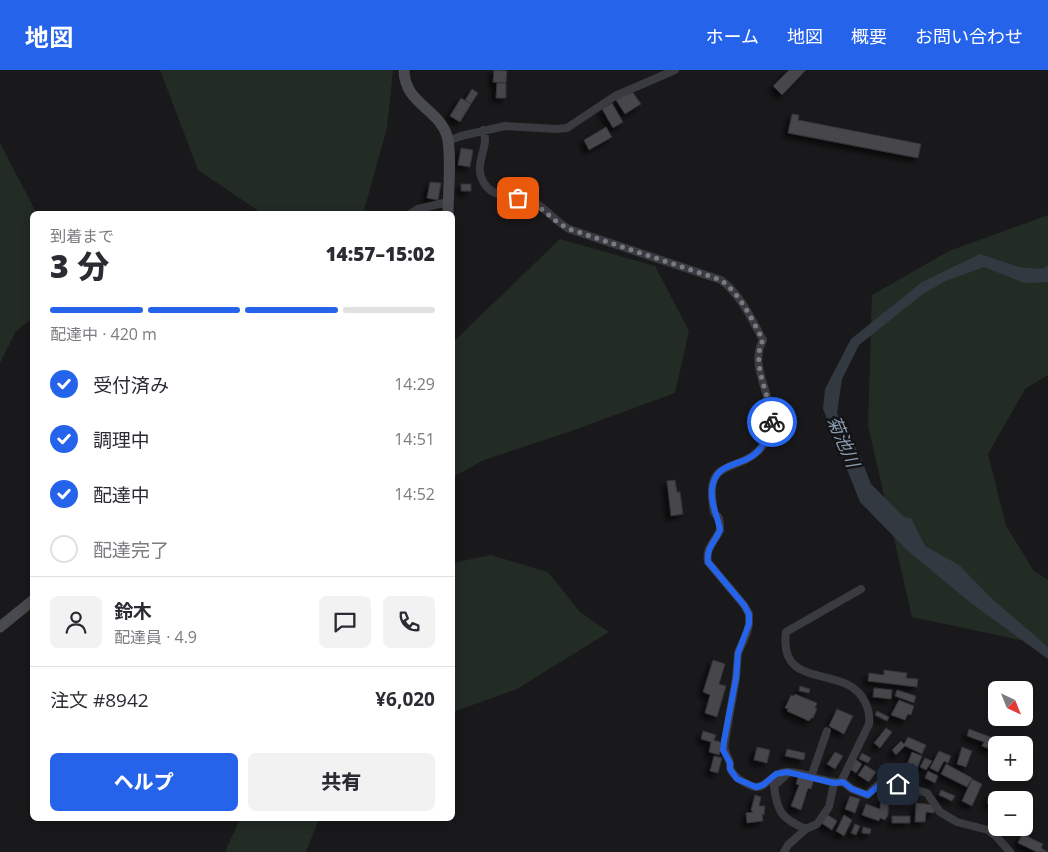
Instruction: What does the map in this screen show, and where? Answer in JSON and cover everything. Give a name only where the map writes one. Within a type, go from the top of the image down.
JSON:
[{"type":"main road","points":[[404,70],[407,87],[415,99],[440,123],[447,136],[448,211]]},
{"type":"main road","points":[[0,626],[30,603]]},
{"type":"street","points":[[448,141],[483,130],[505,126],[568,128],[616,96],[675,70]]},
{"type":"street","points":[[483,130],[485,141],[480,164],[481,179],[490,190],[501,196],[533,202],[557,222],[569,229],[721,280],[739,297],[763,340],[759,347],[758,361],[770,403],[772,422],[768,437],[760,450],[748,459],[720,470],[715,478],[712,491],[714,514],[719,518],[720,530],[711,544],[707,555],[708,562],[744,605],[749,614],[749,624],[738,653],[736,678],[723,750],[730,763],[730,769],[737,779],[756,787],[763,785],[776,774],[789,772],[843,782],[852,789],[868,795],[880,784],[887,782],[926,793],[940,812],[956,822],[988,830],[1010,852]]},
{"type":"street","points":[[415,211],[448,202]]},
{"type":"street","points":[[784,852],[788,845],[806,829],[817,824],[828,807],[838,782],[869,724],[870,715],[862,694],[854,687],[840,681],[802,672],[794,666],[787,657],[784,644],[786,632],[861,589]]},
{"type":"street","points":[[811,777],[827,731]]},
{"type":"street","points":[[789,772],[774,786],[775,798],[784,818],[806,829]]},
{"type":"shaded area","points":[[160,70],[393,70],[387,128],[364,211],[259,211],[198,170]]},
{"type":"shaded area","points":[[0,143],[35,211],[30,211],[30,320],[16,331],[0,363]]},
{"type":"shaded area","points":[[1048,215],[1048,375],[1025,389],[988,454],[1006,526],[1034,571],[1048,580],[1048,646],[912,617],[868,426],[872,295],[949,251]]},
{"type":"shaded area","points":[[560,239],[655,266],[689,331],[675,393],[566,433],[484,460],[455,476],[455,340]]},
{"type":"shaded area","points":[[491,555],[548,572],[580,612],[609,632],[517,689],[455,711],[455,563]]},
{"type":"shaded area","points":[[239,821],[318,821],[306,852],[225,852]]},
{"type":"water","name":"菊池川","points":[[980,254],[1019,267],[1043,269],[1048,265],[1048,282],[1024,283],[984,267],[946,281],[923,294],[859,345],[842,379],[837,413],[861,458],[871,484],[904,517],[911,518],[925,546],[959,565],[990,597],[1048,647],[1048,659],[971,603],[909,552],[860,502],[823,409],[825,389],[851,339],[922,282]]},
{"type":"building","points":[[494,70],[507,71],[506,83],[493,82]]},
{"type":"building","points":[[789,70],[806,70],[782,95],[773,86]]},
{"type":"building","points":[[497,83],[506,83],[506,98],[496,98]]},
{"type":"building","points":[[472,89],[478,93],[471,104],[465,100]]},
{"type":"building","points":[[631,90],[641,104],[625,114],[616,100]]},
{"type":"building","points":[[461,98],[471,104],[460,122],[450,116]]},
{"type":"building","points":[[612,103],[623,122],[613,128],[602,109]]},
{"type":"building","points":[[792,114],[799,115],[798,120],[921,144],[918,158],[788,133]]},
{"type":"building","points":[[606,127],[612,137],[589,150],[584,140]]},
{"type":"building","points":[[461,148],[473,150],[470,167],[458,165]]},
{"type":"building","points":[[430,182],[441,183],[438,200],[427,198]]},
{"type":"building","points":[[461,184],[471,184],[471,191],[461,191]]},
{"type":"building","points":[[675,480],[677,492],[680,492],[683,514],[671,516],[667,481]]},
{"type":"building","points":[[713,660],[725,664],[719,684],[726,686],[717,717],[705,713],[710,695],[703,692]]},
{"type":"building","points":[[884,670],[907,673],[906,678],[918,679],[917,687],[868,681],[869,673],[884,675]]},
{"type":"building","points":[[800,686],[810,689],[809,693],[799,691]]},
{"type":"building","points":[[874,688],[892,690],[891,699],[873,697]]},
{"type":"building","points":[[897,690],[916,696],[914,703],[895,696]]},
{"type":"building","points":[[795,694],[817,703],[815,708],[817,709],[813,718],[809,721],[787,711],[788,709],[785,708],[791,695],[794,696]]},
{"type":"building","points":[[899,700],[914,706],[911,715],[908,714],[905,720],[891,715]]},
{"type":"building","points":[[837,709],[853,716],[844,734],[829,726]]},
{"type":"building","points":[[877,711],[889,717],[887,721],[875,715]]},
{"type":"building","points":[[886,728],[892,732],[880,748],[874,743]]},
{"type":"building","points":[[969,729],[988,736],[988,748],[982,746],[984,742],[967,736]]},
{"type":"building","points":[[703,731],[716,735],[714,740],[723,743],[719,755],[709,752],[711,742],[701,739]]},
{"type":"building","points":[[908,737],[926,745],[922,754],[905,746],[896,755],[892,750],[901,741],[904,744]]},
{"type":"building","points":[[757,747],[770,750],[767,763],[754,760]]},
{"type":"building","points":[[962,747],[972,751],[966,767],[957,764]]},
{"type":"building","points":[[787,749],[805,753],[804,760],[785,756]]},
{"type":"building","points":[[939,751],[951,756],[948,763],[944,761],[938,772],[930,768]]},
{"type":"building","points":[[835,752],[843,756],[835,769],[827,764]]},
{"type":"building","points":[[912,752],[922,756],[914,776],[904,772]]},
{"type":"building","points":[[862,753],[871,758],[868,763],[859,759]]},
{"type":"building","points":[[714,756],[722,758],[718,773],[710,771]]},
{"type":"building","points":[[925,758],[932,761],[926,770],[920,767]]},
{"type":"building","points":[[855,759],[862,764],[856,773],[849,768]]},
{"type":"building","points":[[946,764],[972,778],[967,787],[941,774]]},
{"type":"building","points":[[865,765],[876,772],[869,782],[858,775]]},
{"type":"building","points":[[895,765],[902,767],[900,772],[893,770]]},
{"type":"building","points":[[800,770],[815,776],[811,789],[808,788],[801,810],[791,806],[799,785],[796,784]]},
{"type":"building","points":[[928,771],[938,776],[935,783],[925,778]]},
{"type":"building","points":[[972,779],[982,784],[972,806],[962,801]]},
{"type":"building","points":[[941,790],[955,796],[952,801],[939,795]]},
{"type":"building","points":[[755,795],[761,797],[759,806],[765,806],[764,815],[762,814],[763,821],[747,823],[746,813],[753,812],[751,810]]},
{"type":"building","points":[[850,796],[860,799],[855,813],[845,809]]},
{"type":"building","points":[[881,798],[889,798],[888,815],[885,820],[880,818],[879,821],[862,815],[866,804],[880,809]]},
{"type":"building","points":[[916,803],[935,805],[934,813],[926,812],[925,822],[915,822]]},
{"type":"building","points":[[825,813],[837,821],[832,830],[820,822]]},
{"type":"building","points":[[844,815],[852,820],[844,836],[836,831]]},
{"type":"building","points":[[892,816],[910,816],[910,823],[892,823]]},
{"type":"building","points":[[855,824],[860,826],[856,835],[851,833]]},
{"type":"building","points":[[863,827],[871,829],[870,834],[862,833]]},
{"type":"building","points":[[1021,836],[1026,836],[1043,844],[1041,848],[1048,852],[1037,852],[1018,843]]},
{"type":"way so far","points":[[518,198],[533,202],[557,222],[569,229],[721,280],[731,288],[739,297],[763,340],[759,347],[758,361],[770,403],[772,422]]},
{"type":"route","points":[[772,422],[768,437],[760,450],[748,459],[720,470],[715,478],[712,491],[714,514],[719,518],[720,530],[718,536],[711,544],[707,555],[708,562],[744,605],[749,614],[747,633],[738,653],[736,678],[723,750],[730,763],[730,769],[737,779],[756,787],[763,785],[776,774],[787,772],[834,783],[843,782],[852,789],[868,795],[880,784],[887,782],[898,784]]}]
